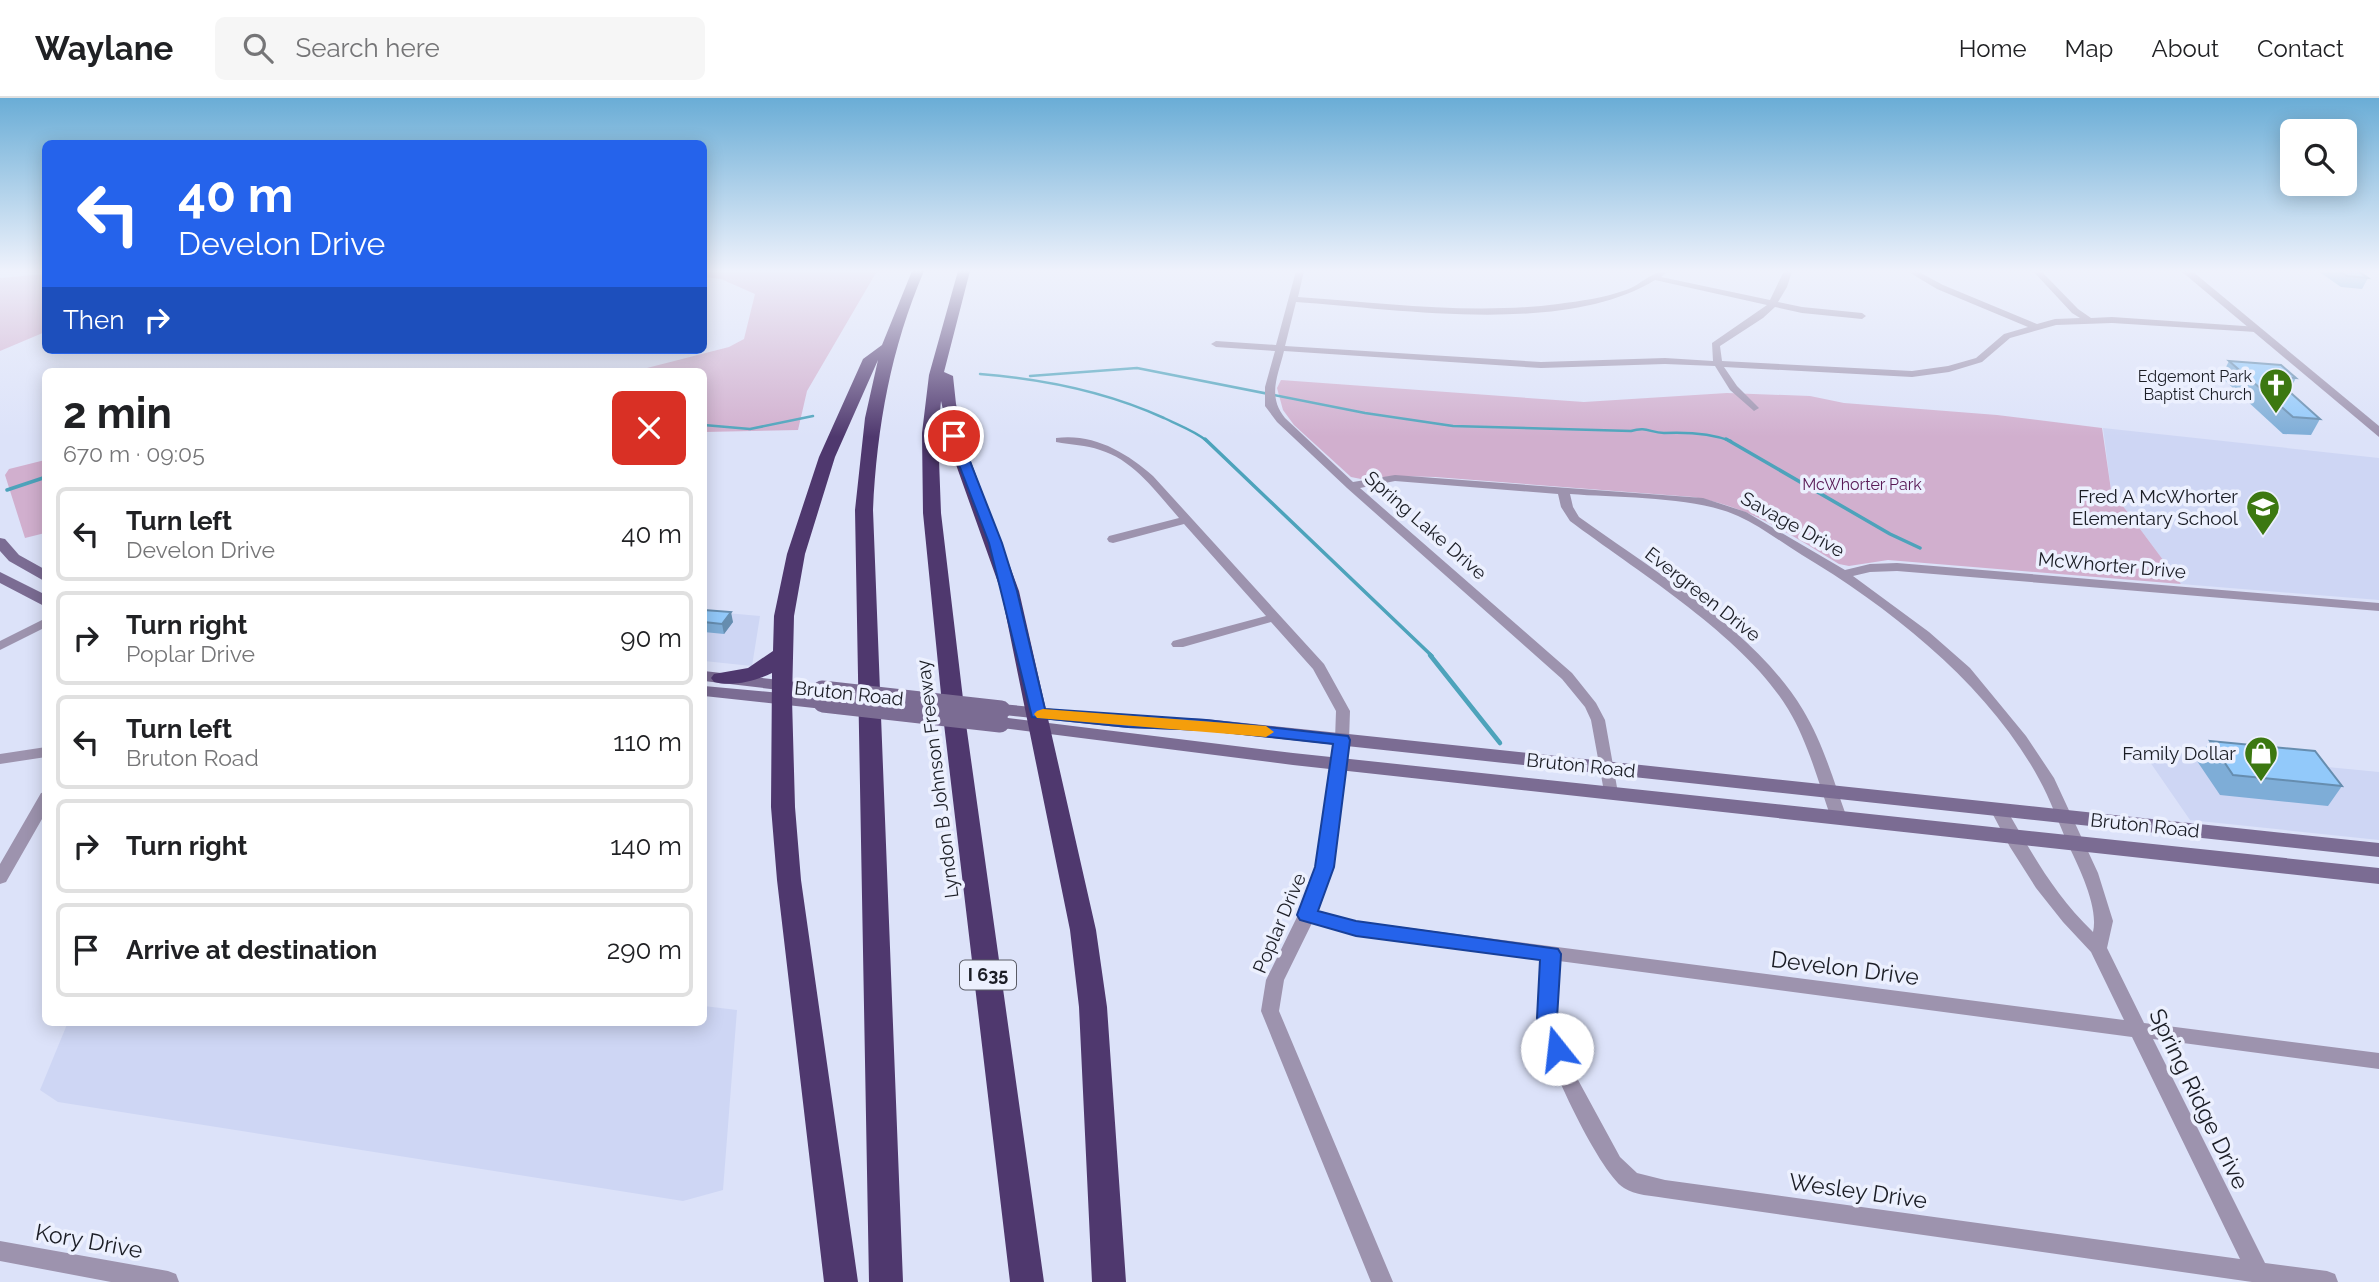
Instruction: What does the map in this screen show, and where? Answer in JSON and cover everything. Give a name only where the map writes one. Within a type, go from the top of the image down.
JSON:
[{"type":"highway","points":[[886,1282],[864,510],[870,430],[888,348],[896,326]]},
{"type":"highway","name":"Lyndon B Johnson Freeway","points":[[948,326],[936,375],[930,433],[932,513],[955,724],[1027,1282]]},
{"type":"highway","points":[[951,326],[946,374],[949,416],[963,462],[996,543],[1010,591],[1083,930],[1093,1007],[1109,1282]]},
{"type":"highway","points":[[841,1282],[789,880],[783,807],[783,652],[785,616],[796,554],[827,457],[870,359],[888,348]]},
{"type":"highway","points":[[713,677],[763,671],[783,652]]},
{"type":"main road","points":[[0,542],[13,558],[42,576]]},
{"type":"main road","points":[[0,578],[42,600]]},
{"type":"main road","points":[[713,677],[782,692]]},
{"type":"main road","points":[[707,691],[782,692]]},
{"type":"main road","name":"Bruton Road","points":[[782,692],[1001,716],[1338,764],[2379,876]]},
{"type":"main road","name":"Bruton Road","points":[[1039,721],[1206,725],[2379,850]]},
{"type":"street","name":"Spring Lake Drive","points":[[1285,326],[1269,401],[1281,420],[1351,486],[1567,676],[1591,706],[1598,720],[1610,793]]},
{"type":"street","points":[[1742,326],[1715,345],[1718,363],[1725,379],[1754,408]]},
{"type":"street","points":[[1216,344],[1541,365],[1665,361],[1912,374],[1949,369],[1979,360],[2007,336],[2033,326]]},
{"type":"street","points":[[2205,326],[2256,329]]},
{"type":"street","points":[[2253,326],[2379,433]]},
{"type":"street","name":"Poplar Drive","points":[[1060,440],[1102,446],[1124,455],[1149,478],[1319,667],[1343,711],[1342,740],[1324,867],[1307,915],[1275,980],[1270,1011],[1382,1282]]},
{"type":"street","name":"Savage Drive","points":[[1351,486],[1395,478],[1691,500],[1723,507],[1771,530],[1843,574],[1924,635],[1965,671],[2021,739],[2046,778],[2064,816]]},
{"type":"street","name":"Evergreen Drive","points":[[1563,490],[1567,507],[1574,519],[1715,625],[1757,662],[1787,697],[1810,737],[1839,818]]},
{"type":"street","points":[[1112,539],[1187,520]]},
{"type":"street","name":"McWhorter Drive","points":[[1843,574],[1870,568],[1897,567],[2379,607]]},
{"type":"street","points":[[1178,644],[1275,617]]},
{"type":"street","points":[[0,646],[42,624]]},
{"type":"street","points":[[0,759],[42,753]]},
{"type":"street","points":[[0,878],[42,804]]},
{"type":"street","name":"Spring Ridge Drive","points":[[1998,809],[2012,837],[2075,926],[2098,948],[2258,1272]]},
{"type":"street","points":[[2064,816],[2090,873],[2104,921],[2098,948]]},
{"type":"street","name":"Develon Drive","points":[[1307,915],[1356,928],[2379,1061]]},
{"type":"street","name":"Wesley Drive","points":[[1550,954],[1547,1018],[1563,1068],[1613,1163],[1631,1181],[1665,1189],[2327,1282]]},
{"type":"street","name":"Kory Drive","points":[[0,1251],[168,1282]]},
{"type":"shaded area","name":"Fred A McWhorter Elementary School","points":[[2103,428],[2379,458],[2379,600],[2181,584],[2111,490]]},
{"type":"shaded area","points":[[707,611],[760,616],[752,666],[707,661]]},
{"type":"shaded area","points":[[2141,749],[2379,772],[2379,840],[2190,820]]},
{"type":"shaded area","points":[[707,1006],[737,1010],[723,1190],[683,1201],[58,1102],[40,1090],[66,1026],[707,1026]]},
{"type":"green space","points":[[0,326],[42,326],[42,333],[0,351]]},
{"type":"green space","points":[[747,326],[845,326],[807,391],[798,430],[707,432],[707,368],[647,368],[707,354],[744,339]]},
{"type":"green space","name":"McWhorter Park","points":[[1281,380],[1584,402],[1727,393],[1810,396],[1844,403],[1997,415],[2102,428],[2111,490],[2181,584],[1888,560],[1849,566],[1839,564],[1786,532],[1733,507],[1693,497],[1435,477],[1351,477],[1294,425],[1283,410],[1277,388]]},
{"type":"green space","points":[[42,461],[42,534],[25,538],[5,475],[9,469]]},
{"type":"building","points":[[2229,361],[2281,365],[2296,378],[2272,376],[2320,419],[2293,417]]},
{"type":"building","points":[[707,610],[731,612],[722,624],[707,622]]},
{"type":"building","points":[[2210,741],[2315,751],[2342,786],[2233,775]]},
{"type":"waterway","points":[[1030,376],[1137,368],[1365,413],[1453,426],[1631,431],[1641,429],[1727,439]]},
{"type":"waterway","points":[[980,374],[1051,383],[1119,400],[1192,431],[1207,441]]},
{"type":"waterway","points":[[707,425],[750,429],[813,416]]},
{"type":"waterway","points":[[1205,439],[1432,656]]},
{"type":"waterway","points":[[1727,439],[1731,441]]},
{"type":"waterway","points":[[1727,439],[1890,534],[1920,548]]},
{"type":"waterway","points":[[7,490],[42,478]]},
{"type":"waterway","points":[[1430,655],[1500,743]]},
{"type":"slow traffic","points":[[1043,714],[1128,722],[1206,725],[1266,732]]},
{"type":"place","name":"Edgemont Park Baptist Church","points":[[2276,415]]},
{"type":"place","name":"Fred A McWhorter Elementary School","points":[[2263,537]]},
{"type":"place","name":"Family Dollar","points":[[2261,783]]},
{"type":"route","points":[[954,436],[996,543],[1010,591],[1038,714],[1128,722],[1206,725],[1342,740],[1324,867],[1307,915],[1356,928],[1550,954],[1547,1018],[1557,1049]]}]
